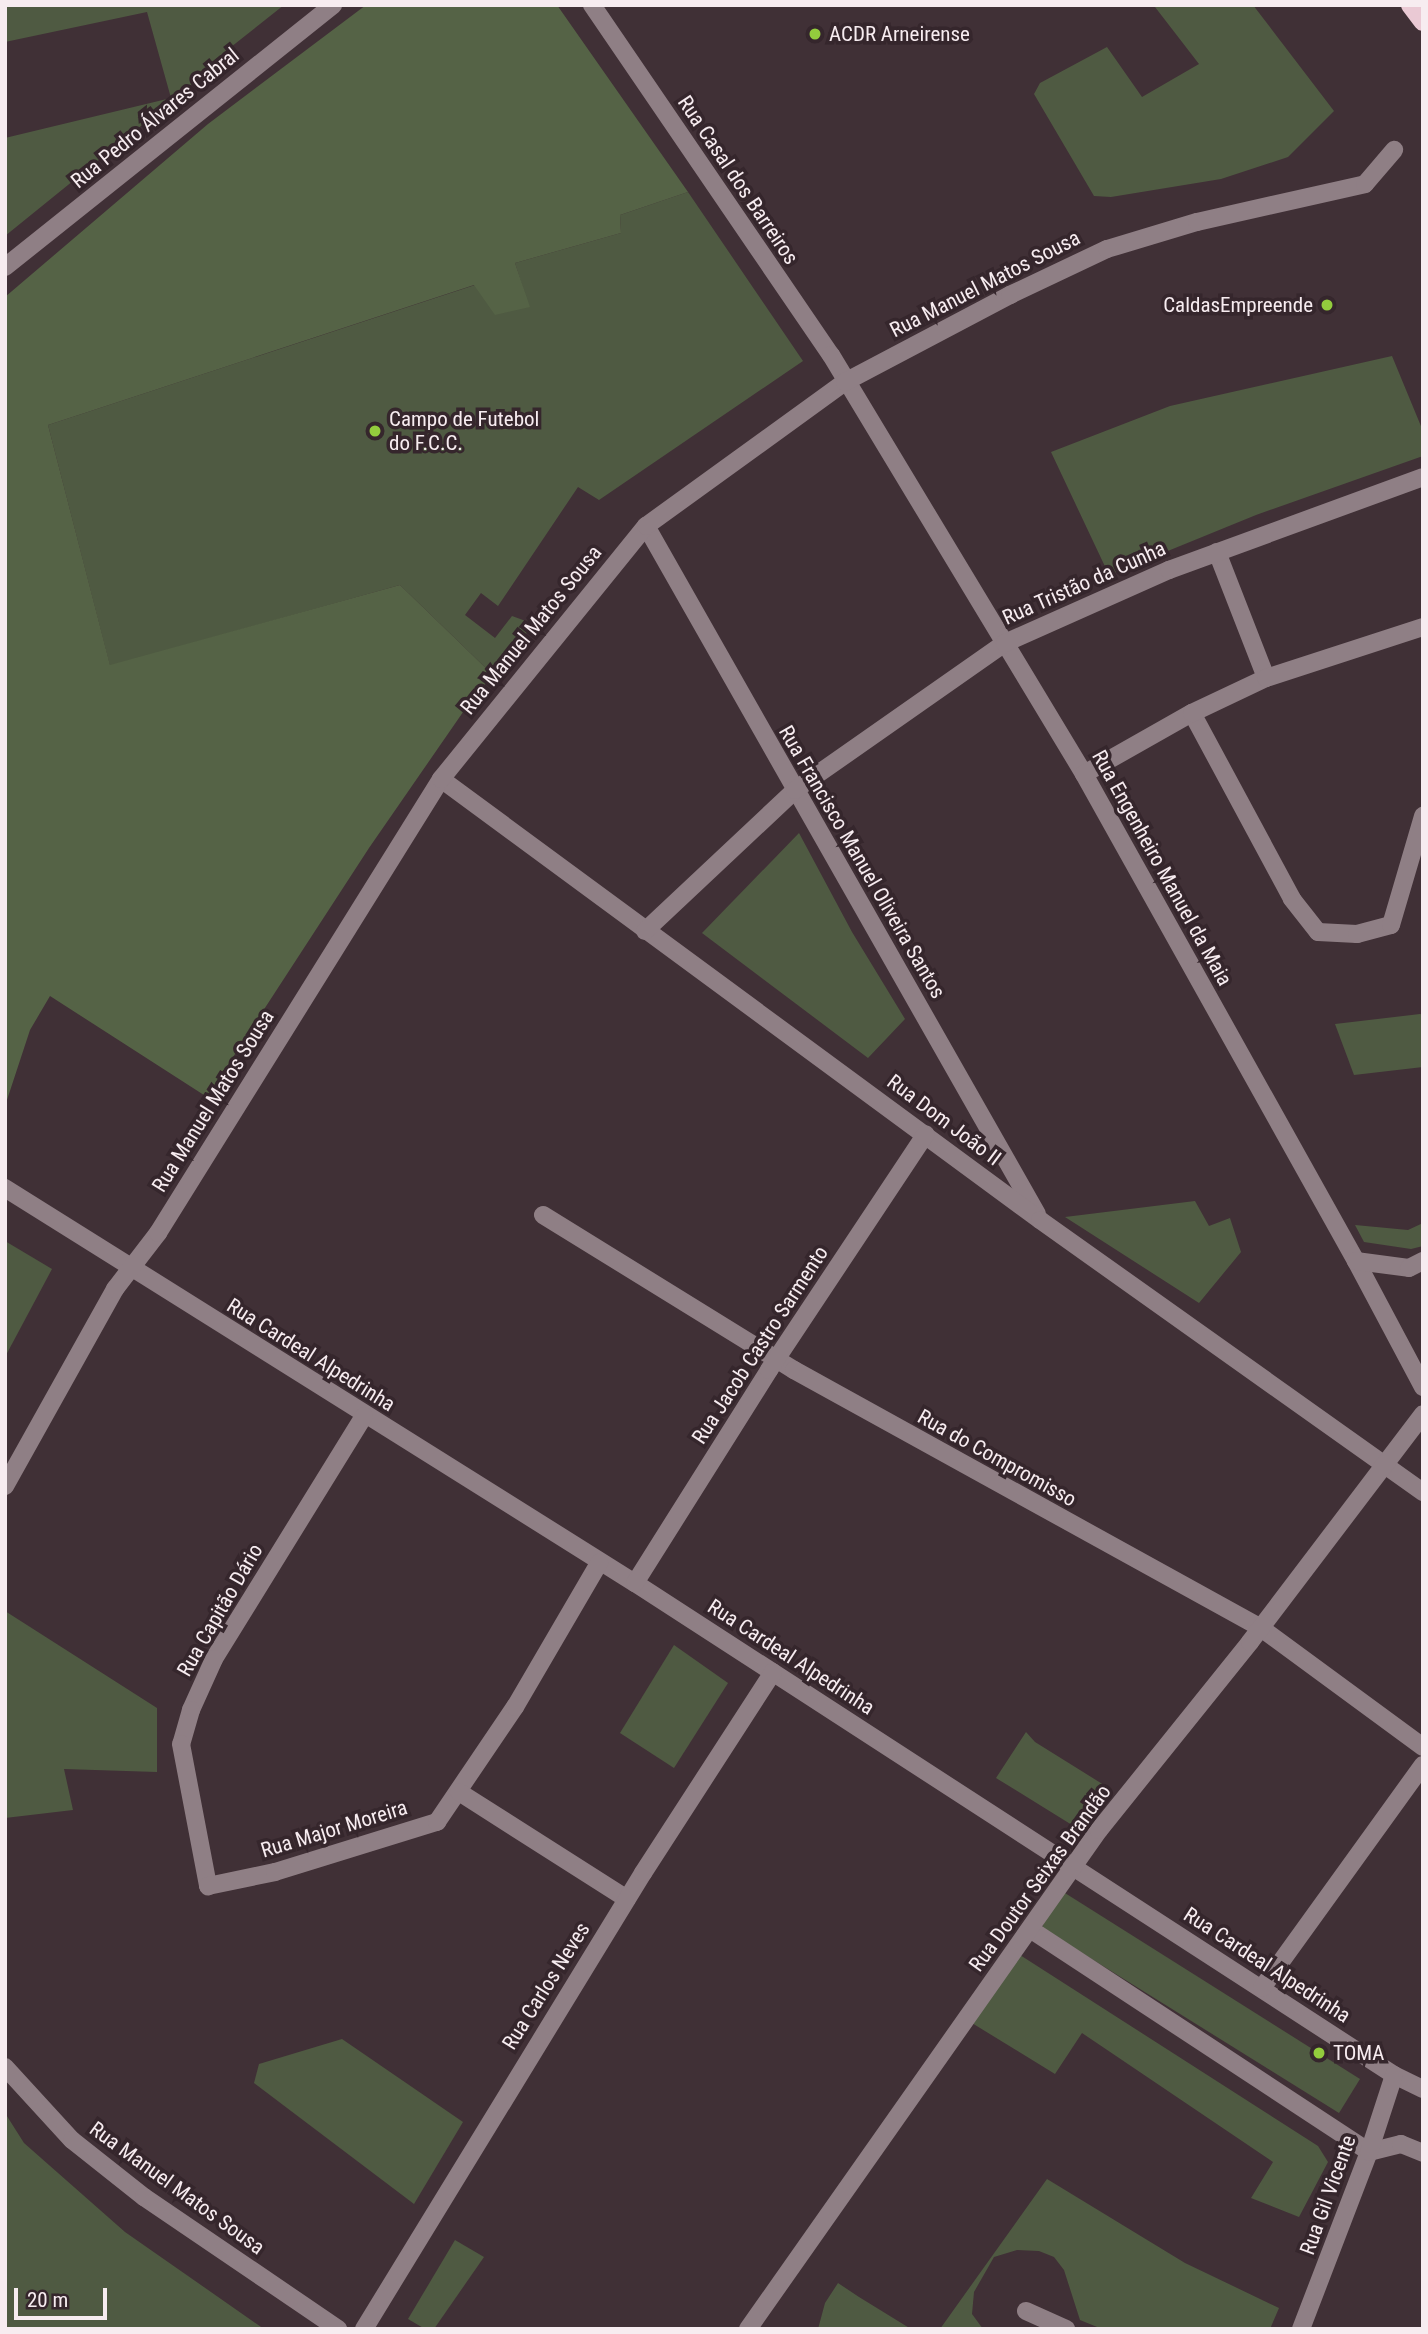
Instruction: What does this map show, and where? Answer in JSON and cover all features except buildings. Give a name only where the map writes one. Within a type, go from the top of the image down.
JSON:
[{"type":"main road","points":[[1410,5],[1423,22]]},
{"type":"street","name":"Rua Pedro Álvares Cabral","points":[[5,267],[333,5]]},
{"type":"street","name":"Rua Casal dos Barreiros","points":[[592,5],[831,355],[845,382]]},
{"type":"street","name":"Rua Manuel Matos Sousa","points":[[5,1486],[116,1289],[158,1233],[441,779],[646,526],[845,382],[1010,295],[1107,249],[1197,222],[1365,184],[1394,149]]},
{"type":"street","name":"Rua Engenheiro Manuel da Maia","points":[[845,382],[1084,774],[1356,1261],[1423,1387]]},
{"type":"street","name":"Rua Tristão da Cunha","points":[[645,931],[795,790],[1005,643],[1112,593],[1423,477]]},
{"type":"street","name":"Rua Francisco Manuel Oliveira Santos","points":[[646,526],[1040,1220]]},
{"type":"street","points":[[1217,552],[1266,678]]},
{"type":"street","points":[[1084,774],[1192,713],[1266,678],[1359,645],[1423,627]]},
{"type":"street","points":[[1192,713],[1292,899],[1318,932],[1357,934],[1391,925],[1423,817]]},
{"type":"street","name":"Rua Dom João II","points":[[441,779],[645,931],[926,1133],[1040,1220],[1423,1492]]},
{"type":"street","name":"Rua Jacob Castro Sarmento","points":[[635,1583],[777,1359],[926,1133]]},
{"type":"street","name":"Rua Cardeal Alpedrinha","points":[[5,1188],[599,1563],[635,1583],[1394,2075],[1423,2089]]},
{"type":"street","name":"Rua do Compromisso","points":[[543,1215],[777,1359],[1057,1518],[1261,1628],[1423,1747]]},
{"type":"street","points":[[1356,1261],[1409,1268],[1423,1261]]},
{"type":"street","name":"Rua Doutor Seixas Brandão","points":[[748,2329],[1073,1866],[1261,1628],[1383,1463],[1423,1414]]},
{"type":"street","name":"Rua Capitão Dário","points":[[208,1886],[181,1744],[191,1710],[214,1659],[365,1416]]},
{"type":"street","name":"Rua Major Moreira","points":[[208,1886],[275,1872],[437,1822],[554,1644],[599,1563]]},
{"type":"street","name":"Rua Carlos Neves","points":[[364,2329],[627,1899],[773,1672]]},
{"type":"street","points":[[1262,1988],[1423,1765]]},
{"type":"street","points":[[459,1792],[627,1899]]},
{"type":"street","points":[[1030,1929],[1368,2152],[1401,2144],[1423,2153]]},
{"type":"street","name":"Rua Manuel Matos Sousa","points":[[5,2067],[82,2148],[144,2197],[338,2329]]},
{"type":"street","name":"Rua Gil Vicente","points":[[1301,2329],[1394,2075]]},
{"type":"street","points":[[1026,2312],[1066,2329]]},
{"type":"green space","points":[[5,5],[284,5],[212,62],[189,87],[5,236],[5,138],[171,98],[147,12],[5,42]]},
{"type":"green space","points":[[366,5],[557,5],[688,192],[620,215],[621,233],[515,263],[530,307],[495,315],[474,285],[48,425],[110,665],[400,585],[493,675],[470,702],[369,848],[207,1097],[50,996],[30,1030],[5,1106],[5,297],[208,124]]},
{"type":"green space","points":[[1253,5],[1334,111],[1288,157],[1221,179],[1111,197],[1094,196],[1034,94],[1040,83],[1107,47],[1142,97],[1199,64],[1155,7]]},
{"type":"green space","name":"Campo de Futebol do F.C.C.","points":[[688,192],[803,361],[599,500],[578,487],[498,606],[481,593],[465,615],[495,638],[512,616],[534,624],[493,675],[400,585],[110,666],[48,425],[475,285],[529,307],[515,263],[621,233],[620,215]]},
{"type":"green space","points":[[1392,356],[1423,431],[1423,456],[1256,515],[1109,575],[1051,452],[1170,406]]},
{"type":"green space","points":[[799,833],[852,932],[905,1019],[868,1058],[702,933]]},
{"type":"green space","points":[[1423,1015],[1423,1067],[1354,1075],[1335,1024]]},
{"type":"green space","points":[[1195,1201],[1209,1226],[1230,1218],[1241,1252],[1199,1303],[1065,1217]]},
{"type":"green space","points":[[1423,1223],[1423,1246],[1411,1249],[1364,1242],[1355,1225],[1408,1230]]},
{"type":"green space","points":[[5,1241],[52,1269],[5,1357]]},
{"type":"green space","points":[[5,1611],[157,1708],[157,1772],[64,1769],[73,1810],[5,1818]]},
{"type":"green space","points":[[674,1645],[728,1683],[674,1768],[620,1733]]},
{"type":"green space","points":[[1026,1732],[1035,1742],[1104,1785],[1072,1825],[996,1778]]},
{"type":"green space","points":[[1057,1888],[1360,2079],[1339,2113],[1042,1928]]},
{"type":"green space","points":[[1020,1955],[1318,2146],[1328,2162],[1299,2217],[1251,2198],[1273,2162],[1082,2033],[1055,2074],[967,2020]]},
{"type":"green space","points":[[342,2039],[463,2122],[414,2204],[254,2083],[259,2064]]},
{"type":"green space","points":[[5,2113],[24,2143],[125,2232],[264,2329],[5,2329]]},
{"type":"green space","points":[[1047,2179],[1185,2263],[1279,2308],[1270,2329],[1102,2329],[1080,2320],[1064,2270],[1054,2257],[1039,2251],[1017,2250],[994,2257],[974,2292],[972,2314],[983,2329],[940,2329]]},
{"type":"green space","points":[[455,2240],[484,2257],[434,2329],[425,2329],[408,2319]]},
{"type":"green space","points":[[838,2283],[911,2329],[818,2329],[825,2303]]},
{"type":"place","name":"ACDR Arneirense","points":[[815,34]]},
{"type":"place","name":"CaldasEmpreende","points":[[1327,305]]},
{"type":"place","name":"Campo de Futebol do F.C.C.","points":[[375,431]]},
{"type":"place","name":"TOMA","points":[[1319,2053]]}]
